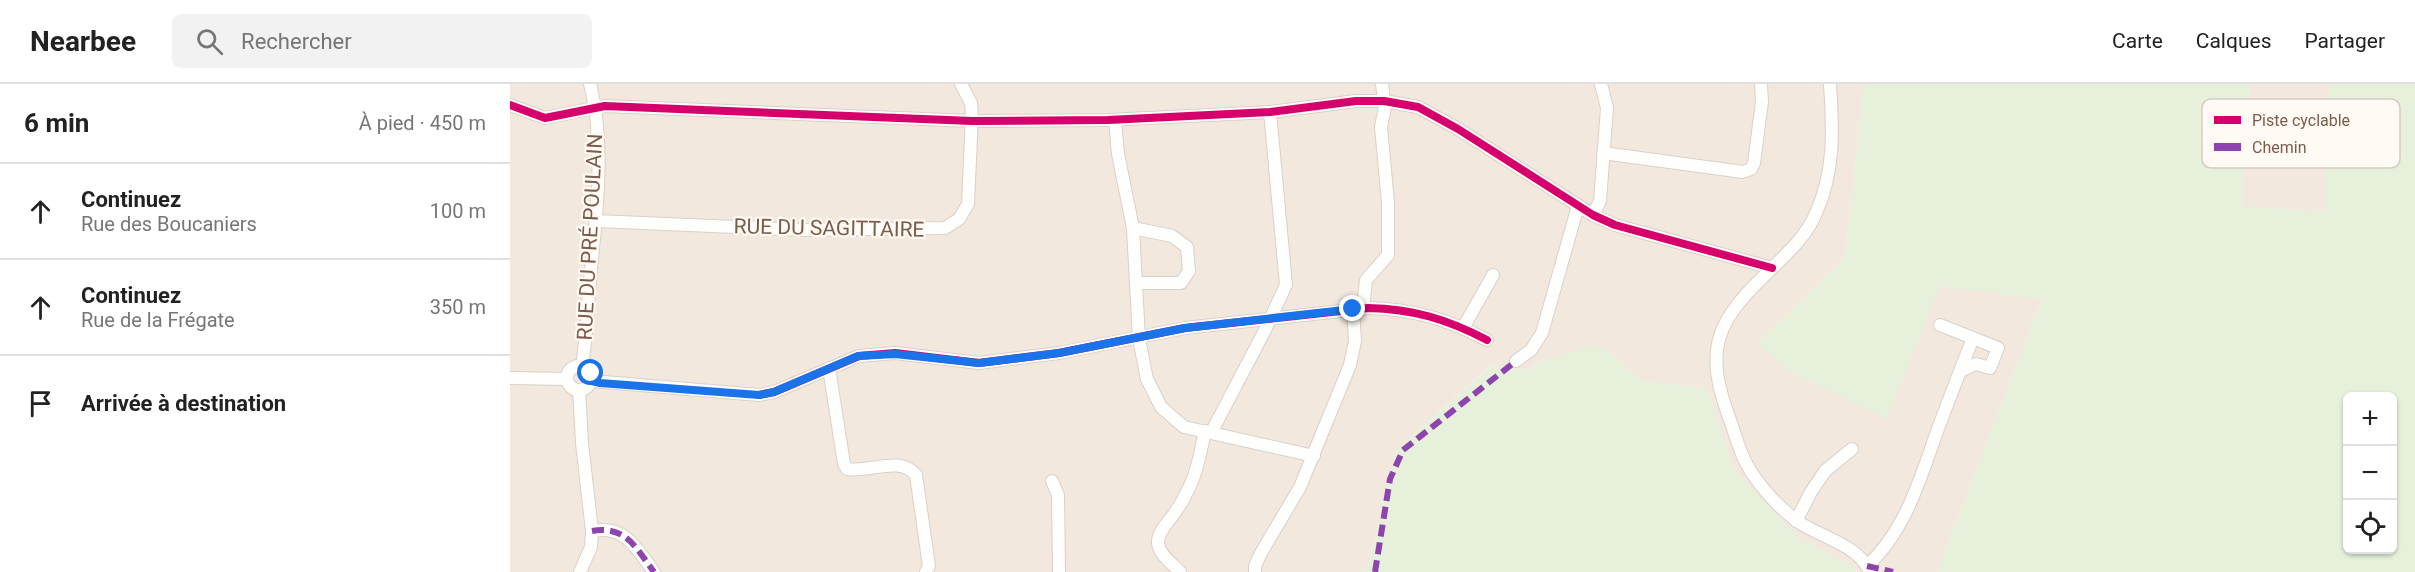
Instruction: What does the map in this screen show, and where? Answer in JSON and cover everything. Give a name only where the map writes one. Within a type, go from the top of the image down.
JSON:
[{"type":"street","name":"RUE DU PRÉ POULAIN","points":[[582,366],[596,221],[596,108],[590,84]]},
{"type":"street","name":"RUE DU SAGITTAIRE","points":[[596,221],[804,230],[945,228],[959,219],[968,204],[972,121],[971,103],[962,84]]},
{"type":"street","points":[[1264,572],[1254,572],[1255,566],[1300,487],[1350,365],[1358,309],[1366,280],[1388,255],[1388,203],[1381,127],[1385,107],[1382,84]]},
{"type":"street","points":[[1593,215],[1600,201],[1607,108],[1601,84]]},
{"type":"street","points":[[1603,153],[1743,172],[1751,169],[1754,163],[1762,102],[1761,84]]},
{"type":"street","points":[[1830,84],[1833,137],[1829,178],[1816,214],[1805,232],[1747,292],[1723,325],[1717,346],[1715,368],[1722,399],[1746,463],[1767,492],[1796,521],[1843,546],[1869,569],[1883,551],[1917,490],[1973,338]]},
{"type":"street","points":[[510,105],[545,118],[596,108],[616,107],[972,121],[1115,120],[1269,112],[1356,101],[1384,101],[1418,108],[1458,129],[1593,215],[1636,233],[1731,255],[1772,268]]},
{"type":"street","points":[[1180,572],[1160,550],[1158,542],[1161,533],[1188,493],[1208,432],[1270,319],[1286,285],[1269,112]]},
{"type":"street","points":[[1115,120],[1118,154],[1133,228],[1138,283],[1139,339],[1147,379],[1161,407],[1184,427],[1314,456]]},
{"type":"street","points":[[1516,361],[1531,350],[1542,333],[1578,206]]},
{"type":"street","points":[[1133,228],[1172,236],[1187,247],[1189,271],[1181,283],[1138,283]]},
{"type":"street","points":[[1463,328],[1493,275]]},
{"type":"street","points":[[592,381],[759,395],[774,392],[858,356],[895,354],[979,363],[1059,353],[1139,339],[1185,328],[1358,309],[1397,308],[1426,314],[1487,340]]},
{"type":"street","points":[[1940,325],[1998,348],[1990,368],[1976,364],[1960,371]]},
{"type":"street","points":[[582,366],[591,373],[592,381],[587,388],[579,390],[570,386],[567,380],[571,369],[582,366]]},
{"type":"street","points":[[829,368],[844,464],[848,469],[856,471],[901,464],[909,467],[916,475],[929,566],[926,572]]},
{"type":"street","points":[[510,378],[567,380]]},
{"type":"street","points":[[579,390],[582,443],[592,531],[591,547],[580,572]]},
{"type":"street","points":[[1796,521],[1825,471],[1852,449]]},
{"type":"street","points":[[1052,481],[1058,495],[1059,572]]},
{"type":"street","points":[[592,531],[604,529],[617,531],[629,539],[654,572]]},
{"type":"shaded area","points":[[510,84],[1864,84],[1845,258],[1757,343],[1940,285],[2042,299],[1937,572],[1857,572],[1856,569],[1797,537],[1733,469],[1707,388],[1641,381],[1607,350],[1541,361],[1528,370],[1491,365],[1395,451],[1371,558],[1362,572],[510,572]]},
{"type":"shaded area","points":[[2250,84],[2329,84],[2329,99],[2249,99]]},
{"type":"shaded area","points":[[2245,168],[2327,168],[2326,212],[2242,207]]},
{"type":"green space","points":[[1864,84],[2250,84],[2249,99],[2202,99],[2202,168],[2244,168],[2242,206],[2325,212],[2326,168],[2400,168],[2400,99],[2329,99],[2329,84],[2415,84],[2415,572],[1937,572],[2042,299],[1940,286],[1887,419],[1792,373],[1757,343],[1845,258]]},
{"type":"green space","points":[[1593,346],[1607,350],[1641,381],[1707,388],[1733,469],[1797,537],[1856,569],[1857,572],[1362,572],[1371,558],[1395,451],[1492,365],[1528,370],[1541,361]]},
{"type":"marked path","points":[[1375,572],[1390,479],[1403,450],[1516,361]]},
{"type":"marked path","points":[[592,531],[604,530],[622,535],[629,540],[654,572]]},
{"type":"marked path","points":[[1867,566],[1893,572]]},
{"type":"cycle path","points":[[510,105],[545,118],[605,106],[972,121],[1108,120],[1270,112],[1356,101],[1384,101],[1418,107],[1458,129],[1593,215],[1615,225],[1772,268]]},
{"type":"cycle path","points":[[759,395],[774,392],[859,356],[895,353],[979,363],[1059,353],[1185,328],[1368,308],[1415,313],[1458,326],[1487,340]]},
{"type":"route","points":[[591,373],[592,381],[600,383],[759,395],[774,392],[858,356],[895,354],[979,363],[1059,353],[1139,339],[1185,328],[1353,309]]}]
